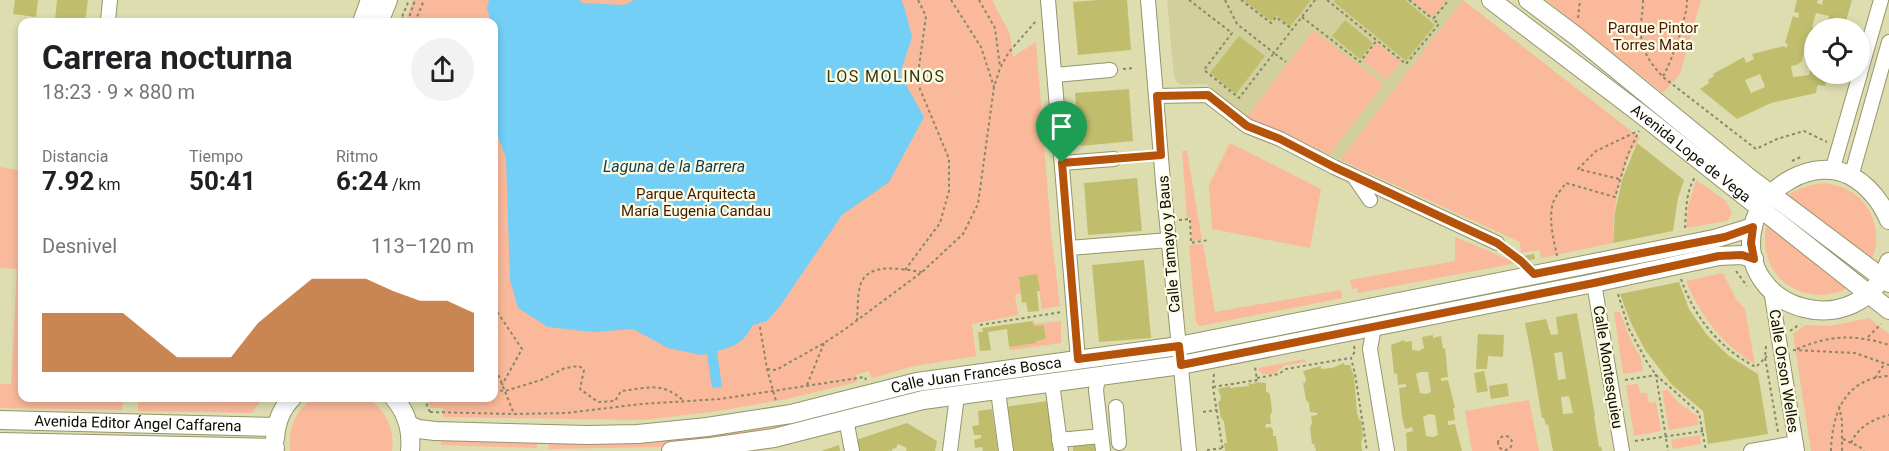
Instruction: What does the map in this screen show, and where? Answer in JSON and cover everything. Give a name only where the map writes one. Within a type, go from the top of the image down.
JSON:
[{"type":"main road","points":[[363,18],[370,0]]},
{"type":"main road","points":[[381,18],[388,0]]},
{"type":"main road","name":"Avenida Lope de Vega","points":[[1491,0],[1641,114],[1869,294],[1885,317]]},
{"type":"main road","name":"Avenida Lope de Vega","points":[[1528,0],[1771,193],[1887,275]]},
{"type":"main road","points":[[1887,275],[1869,294],[1846,308],[1820,312],[1795,306],[1771,290],[1761,277],[1751,243],[1753,227],[1760,208],[1771,193],[1783,183],[1814,172],[1832,171],[1851,177],[1875,195],[1884,207],[1889,220]]},
{"type":"main road","name":"Calle Juan Francés Bosca","points":[[409,425],[418,429],[435,431],[588,435],[638,434],[707,427],[791,414],[918,382],[1179,346],[1725,237],[1753,227]]},
{"type":"main road","name":"Calle Juan Francés Bosca","points":[[671,451],[775,444],[846,419],[923,400],[1181,365],[1728,254],[1754,259]]},
{"type":"main road","points":[[276,450],[276,427],[288,402]]},
{"type":"main road","points":[[398,402],[409,425],[410,451]]},
{"type":"main road","name":"Avenida Editor Ángel Caffarena","points":[[0,420],[276,427]]},
{"type":"main road","name":"Avenida Editor Ángel Caffarena","points":[[0,442],[94,447],[276,450]]},
{"type":"street","points":[[108,18],[110,0]]},
{"type":"street","name":"Calle Tamayo y Baus","points":[[1148,0],[1189,451]]},
{"type":"street","points":[[1870,38],[1881,0]]},
{"type":"street","points":[[1048,3],[1078,359]]},
{"type":"street","points":[[1851,177],[1889,42]]},
{"type":"street","points":[[1055,75],[1114,70]]},
{"type":"street","points":[[1832,171],[1857,84]]},
{"type":"street","points":[[1157,96],[1186,99],[1208,95],[1247,126],[1280,139],[1497,243]]},
{"type":"street","points":[[1062,163],[1114,159]]},
{"type":"street","points":[[1354,176],[1371,200]]},
{"type":"street","points":[[1069,248],[1169,240]]},
{"type":"street","name":"Calle Montesquieu","points":[[1594,283],[1622,451]]},
{"type":"street","name":"Calle Orson Welles","points":[[1771,290],[1788,352],[1796,447]]},
{"type":"street","points":[[1374,327],[1370,349],[1387,451]]},
{"type":"street","points":[[1098,378],[1096,390],[1103,451]]},
{"type":"street","points":[[1052,384],[1060,446],[1100,429],[1116,414],[1119,443]]},
{"type":"street","points":[[998,390],[1006,451]]},
{"type":"street","points":[[950,451],[957,396]]},
{"type":"street","points":[[846,419],[852,451]]},
{"type":"street","points":[[1751,451],[1780,446],[1796,447]]},
{"type":"path","points":[[402,18],[409,0]]},
{"type":"path","points":[[409,18],[415,0]]},
{"type":"path","points":[[417,18],[424,0]]},
{"type":"path","points":[[905,270],[940,223],[949,192],[949,159],[920,89],[918,74],[926,16],[918,0]]},
{"type":"path","points":[[951,0],[981,47],[994,87]]},
{"type":"path","points":[[979,0],[995,28],[1000,68]]},
{"type":"path","points":[[1189,0],[1232,33],[1204,70],[1239,98],[1315,0]]},
{"type":"path","points":[[1225,0],[1237,24],[1286,62]]},
{"type":"path","points":[[1241,0],[1271,23],[1276,17],[1292,29]]},
{"type":"path","points":[[1327,0],[1406,64],[1439,24],[1409,0]]},
{"type":"path","points":[[1433,19],[1449,0]]},
{"type":"path","points":[[1643,0],[1640,32],[1643,50],[1650,63],[1663,77],[1756,150],[1777,139],[1804,131],[1828,143]]},
{"type":"path","points":[[1663,77],[1673,58],[1687,0]]},
{"type":"path","points":[[767,369],[776,370],[857,321],[922,272],[963,234],[978,204],[994,87],[1000,68],[1009,52],[1048,3]]},
{"type":"path","points":[[1302,17],[1360,62],[1379,41]]},
{"type":"path","points":[[1250,42],[1254,37]]},
{"type":"path","points":[[1114,70],[1135,68]]},
{"type":"path","points":[[1558,259],[1552,216],[1553,204],[1559,192],[1566,183],[1615,197],[1628,154],[1640,130],[1596,151],[1578,169],[1619,179]]},
{"type":"path","points":[[1114,159],[1161,155]]},
{"type":"path","points":[[1685,234],[1688,197],[1693,180],[1705,165]]},
{"type":"path","points":[[1167,220],[1190,219],[1191,243],[1209,240]]},
{"type":"path","points":[[1497,243],[1534,274]]},
{"type":"path","points":[[857,321],[862,281],[870,273],[882,269],[922,272]]},
{"type":"path","points":[[1681,279],[1691,303],[1710,332],[1742,360],[1756,367],[1765,357],[1788,352],[1818,340],[1841,337],[1868,338],[1889,345]]},
{"type":"path","points":[[1617,291],[1629,329],[1656,375],[1699,413],[1706,451]]},
{"type":"path","points":[[980,325],[1074,311]]},
{"type":"path","points":[[498,313],[522,349],[502,385]]},
{"type":"path","points":[[1868,338],[1885,317]]},
{"type":"path","points":[[760,327],[773,390]]},
{"type":"path","points":[[807,386],[824,343]]},
{"type":"path","points":[[1354,345],[1355,351],[1351,358],[1367,451]]},
{"type":"path","points":[[1766,346],[1765,357],[1780,446]]},
{"type":"path","points":[[1788,352],[1844,352],[1868,356],[1887,364],[1875,378]]},
{"type":"path","points":[[1213,387],[1257,380],[1257,378],[1279,374],[1286,369],[1351,358]]},
{"type":"path","points":[[1254,364],[1257,378]]},
{"type":"path","points":[[498,390],[505,391],[541,380],[565,368],[579,366],[584,370],[580,389],[598,402],[615,401],[621,391],[663,387],[684,401]]},
{"type":"path","points":[[1207,450],[1223,449],[1213,387],[1214,372]]},
{"type":"path","points":[[498,374],[514,414]]},
{"type":"path","points":[[1610,382],[1656,375]]},
{"type":"path","points":[[1656,375],[1668,451]]},
{"type":"path","points":[[1831,451],[1833,426],[1839,406],[1850,391],[1857,385],[1875,378],[1889,376]]},
{"type":"path","points":[[430,412],[566,413],[720,399],[865,377],[870,393]]},
{"type":"path","points":[[1839,406],[1842,451]]},
{"type":"path","points":[[1203,412],[1217,410]]},
{"type":"path","points":[[1851,443],[1855,434],[1866,424],[1889,415]]},
{"type":"path","points":[[1633,441],[1703,430]]},
{"type":"path","points":[[1502,437],[1510,438],[1511,445],[1507,450],[1499,445],[1502,437]]},
{"type":"path","points":[[1843,439],[1864,451]]},
{"type":"shaded area","points":[[1167,0],[1463,0],[1340,160],[1247,117],[1206,84],[1181,85],[1177,82],[1174,77]]},
{"type":"green space","name":"Parque Arquitecta María Eugenia Candau","points":[[413,0],[992,0],[1010,34],[1013,57],[1036,42],[1051,233],[1060,306],[1042,309],[1037,275],[1019,277],[1021,293],[1015,295],[1018,315],[972,324],[976,356],[914,366],[872,378],[869,371],[856,375],[857,382],[787,399],[711,412],[643,420],[443,417],[443,408],[431,408],[428,402],[498,402],[498,18],[406,18]]},
{"type":"green space","points":[[1412,0],[1446,0],[1432,17]]},
{"type":"green space","points":[[1463,0],[1640,138],[1622,175],[1614,216],[1613,243],[1541,258],[1539,250],[1521,253],[1520,242],[1340,160]]},
{"type":"green space","name":"Parque Pintor Torres Mata","points":[[1546,0],[1701,0],[1680,74],[1663,93]]},
{"type":"green space","points":[[1313,30],[1384,84],[1329,155],[1247,117]]},
{"type":"green space","points":[[1376,43],[1401,62],[1387,80],[1363,61]]},
{"type":"green space","points":[[1230,143],[1321,189],[1310,248],[1212,229],[1209,185]]},
{"type":"green space","points":[[1182,151],[1187,151],[1202,240],[1192,241],[1191,218],[1187,218]]},
{"type":"green space","points":[[0,167],[18,170],[18,402],[123,402],[122,410],[0,408],[0,384],[11,384],[17,269],[0,268]]},
{"type":"green space","points":[[1696,180],[1726,201],[1732,213],[1727,221],[1686,228],[1688,206]]},
{"type":"green space","points":[[1825,183],[1854,193],[1868,209],[1876,229],[1875,250],[1871,261],[1787,196],[1800,188]]},
{"type":"green space","points":[[1771,225],[1846,287],[1844,290],[1812,295],[1798,291],[1786,283],[1776,273],[1765,245],[1766,228]]},
{"type":"green space","points":[[1455,237],[1517,263],[1358,293],[1357,288],[1352,289],[1350,280],[1455,261]]},
{"type":"green space","points":[[1203,244],[1215,312],[1341,290],[1342,298],[1200,326],[1196,323],[1189,245]]},
{"type":"green space","points":[[1723,273],[1736,299],[1745,309],[1755,364],[1732,348],[1714,328],[1698,306],[1686,281]]},
{"type":"green space","points":[[1555,278],[1556,284],[1218,352],[1216,346]]},
{"type":"green space","points":[[1614,312],[1620,312],[1631,341],[1641,358],[1643,371],[1623,374]]},
{"type":"green space","points":[[1869,318],[1889,334],[1889,451],[1811,451],[1793,334],[1805,325],[1830,326]]},
{"type":"green space","points":[[1061,321],[1061,343],[1010,350],[1009,347],[1046,339],[1044,325],[1034,326],[1033,324]]},
{"type":"green space","points":[[1305,359],[1306,362],[1285,365],[1274,374],[1262,374],[1258,368]]},
{"type":"green space","points":[[1638,384],[1640,393],[1647,393],[1649,403],[1656,402],[1661,431],[1634,436],[1626,385]]},
{"type":"green space","points":[[1662,390],[1668,390],[1679,403],[1697,416],[1698,425],[1669,430]]},
{"type":"green space","points":[[1529,400],[1539,451],[1472,451],[1465,411]]},
{"type":"green space","points":[[138,402],[260,402],[252,413],[138,411]]},
{"type":"green space","points":[[309,402],[373,402],[388,421],[392,435],[392,451],[290,451],[290,435],[294,421]]},
{"type":"green space","points":[[785,422],[786,429],[700,443],[658,447],[549,449],[548,442]]},
{"type":"green space","points":[[1700,435],[1701,444],[1673,449],[1671,440]]},
{"type":"green space","points":[[441,439],[537,442],[537,448],[441,445]]},
{"type":"water","name":"Laguna de la Barrera","points":[[489,0],[579,0],[583,3],[624,5],[634,0],[901,0],[912,37],[900,74],[924,117],[889,182],[842,215],[780,306],[767,321],[753,325],[746,336],[735,345],[717,351],[722,387],[712,388],[707,354],[701,355],[668,348],[633,329],[593,332],[548,327],[518,308],[510,280],[506,158],[498,137],[498,18],[490,18],[487,8]]},
{"type":"building","points":[[15,0],[38,0],[36,17],[13,14]]},
{"type":"building","points":[[57,0],[88,0],[86,18],[55,18]]},
{"type":"building","points":[[1127,0],[1131,50],[1078,55],[1073,2]]},
{"type":"building","points":[[1243,0],[1311,0],[1290,27],[1276,15],[1271,21]]},
{"type":"building","points":[[1335,0],[1405,0],[1435,25],[1406,61],[1334,2]]},
{"type":"building","points":[[1797,0],[1818,0],[1817,3],[1822,5],[1823,0],[1852,0],[1847,18],[1828,18],[1829,16],[1816,13],[1815,18],[1804,18],[1802,61],[1791,66],[1793,77],[1804,76],[1804,84],[1826,84],[1825,86],[1817,86],[1816,93],[1771,103],[1737,119],[1700,89],[1709,83],[1708,80],[1714,76],[1713,74],[1744,57],[1746,63],[1754,59],[1752,54],[1784,46],[1786,48],[1788,44],[1785,43],[1793,16],[1798,18],[1799,13],[1794,12]],"holes":[[[1760,74],[1765,87],[1751,93],[1745,80]]]},
{"type":"building","points":[[1345,20],[1373,43],[1360,59],[1332,36]]},
{"type":"building","points":[[1239,36],[1265,56],[1236,94],[1210,73]]},
{"type":"building","points":[[1129,89],[1133,141],[1080,146],[1075,93]]},
{"type":"building","points":[[1637,143],[1684,180],[1678,198],[1673,231],[1613,243],[1615,212],[1622,180]]},
{"type":"building","points":[[1137,178],[1142,231],[1088,235],[1084,183]]},
{"type":"building","points":[[1534,254],[1535,259],[1524,261],[1523,256]]},
{"type":"building","points":[[1144,260],[1151,338],[1099,342],[1092,265]]},
{"type":"building","points":[[1037,274],[1040,291],[1037,291],[1039,311],[1028,312],[1026,302],[1022,303],[1019,277]]},
{"type":"building","points":[[1679,282],[1689,309],[1707,335],[1729,356],[1758,374],[1768,434],[1708,444],[1703,411],[1672,385],[1645,350],[1630,321],[1620,294]]},
{"type":"building","points":[[1577,313],[1599,447],[1601,446],[1602,451],[1553,451],[1548,424],[1546,425],[1542,418],[1525,323],[1546,319],[1551,335],[1558,334],[1556,317]],"holes":[[[1562,352],[1566,379],[1558,380],[1554,353]],[[1569,396],[1573,413],[1563,414],[1561,397]]]},
{"type":"building","points":[[1033,321],[1034,326],[1044,325],[1046,339],[1009,347],[1007,329],[988,332],[991,350],[980,351],[978,332],[983,332],[982,328]]},
{"type":"building","points":[[1478,334],[1504,335],[1503,357],[1488,356],[1487,369],[1476,369]]},
{"type":"building","points":[[1441,336],[1443,349],[1445,348],[1448,377],[1441,378],[1441,381],[1448,380],[1455,408],[1453,408],[1455,420],[1448,421],[1448,425],[1455,424],[1462,451],[1407,451],[1406,433],[1413,431],[1412,427],[1405,429],[1399,388],[1406,387],[1406,385],[1398,385],[1397,373],[1394,374],[1391,345],[1404,340],[1405,342],[1412,341],[1412,350],[1419,351],[1424,348],[1422,337]],"holes":[[[1428,372],[1431,392],[1420,393],[1416,374]],[[1429,414],[1435,415],[1438,435],[1433,437],[1426,436],[1423,417]]]},
{"type":"building","points":[[1344,363],[1344,365],[1350,365],[1354,376],[1357,412],[1361,420],[1363,437],[1362,451],[1316,451],[1312,444],[1310,427],[1311,416],[1317,413],[1310,412],[1309,403],[1306,400],[1303,383],[1306,379],[1303,371],[1321,366],[1321,369],[1332,368]]},
{"type":"building","points":[[1484,371],[1488,391],[1477,393],[1474,373]]},
{"type":"building","points":[[1254,382],[1266,383],[1266,391],[1270,394],[1271,424],[1266,424],[1265,428],[1271,427],[1273,430],[1278,451],[1225,451],[1224,443],[1227,443],[1218,402],[1221,397],[1218,389],[1230,386],[1230,388],[1249,386],[1248,383],[1255,384]]},
{"type":"building","points":[[1507,383],[1509,396],[1491,399],[1489,386]]},
{"type":"building","points":[[1048,401],[1054,451],[1010,451],[1004,407]]},
{"type":"building","points":[[992,409],[998,451],[983,451],[982,447],[975,448],[974,440],[981,438],[981,435],[974,435],[972,426],[979,425],[978,411]]},
{"type":"building","points":[[907,423],[937,441],[935,451],[906,451],[907,448],[898,444],[892,451],[858,451],[856,440]]},
{"type":"building","points":[[1095,444],[1096,451],[1073,451],[1073,446]]},
{"type":"building","points":[[839,445],[840,451],[821,451]]},
{"type":"district","name":"LOS MOLINOS","points":[[886,76]]},
{"type":"route","points":[[1208,95],[1247,126],[1280,139],[1334,167],[1497,243],[1534,274],[1725,237],[1753,227],[1751,243],[1754,259],[1728,254],[1181,365],[1179,346],[1078,359],[1062,163],[1161,155],[1157,96],[1208,95]]}]
